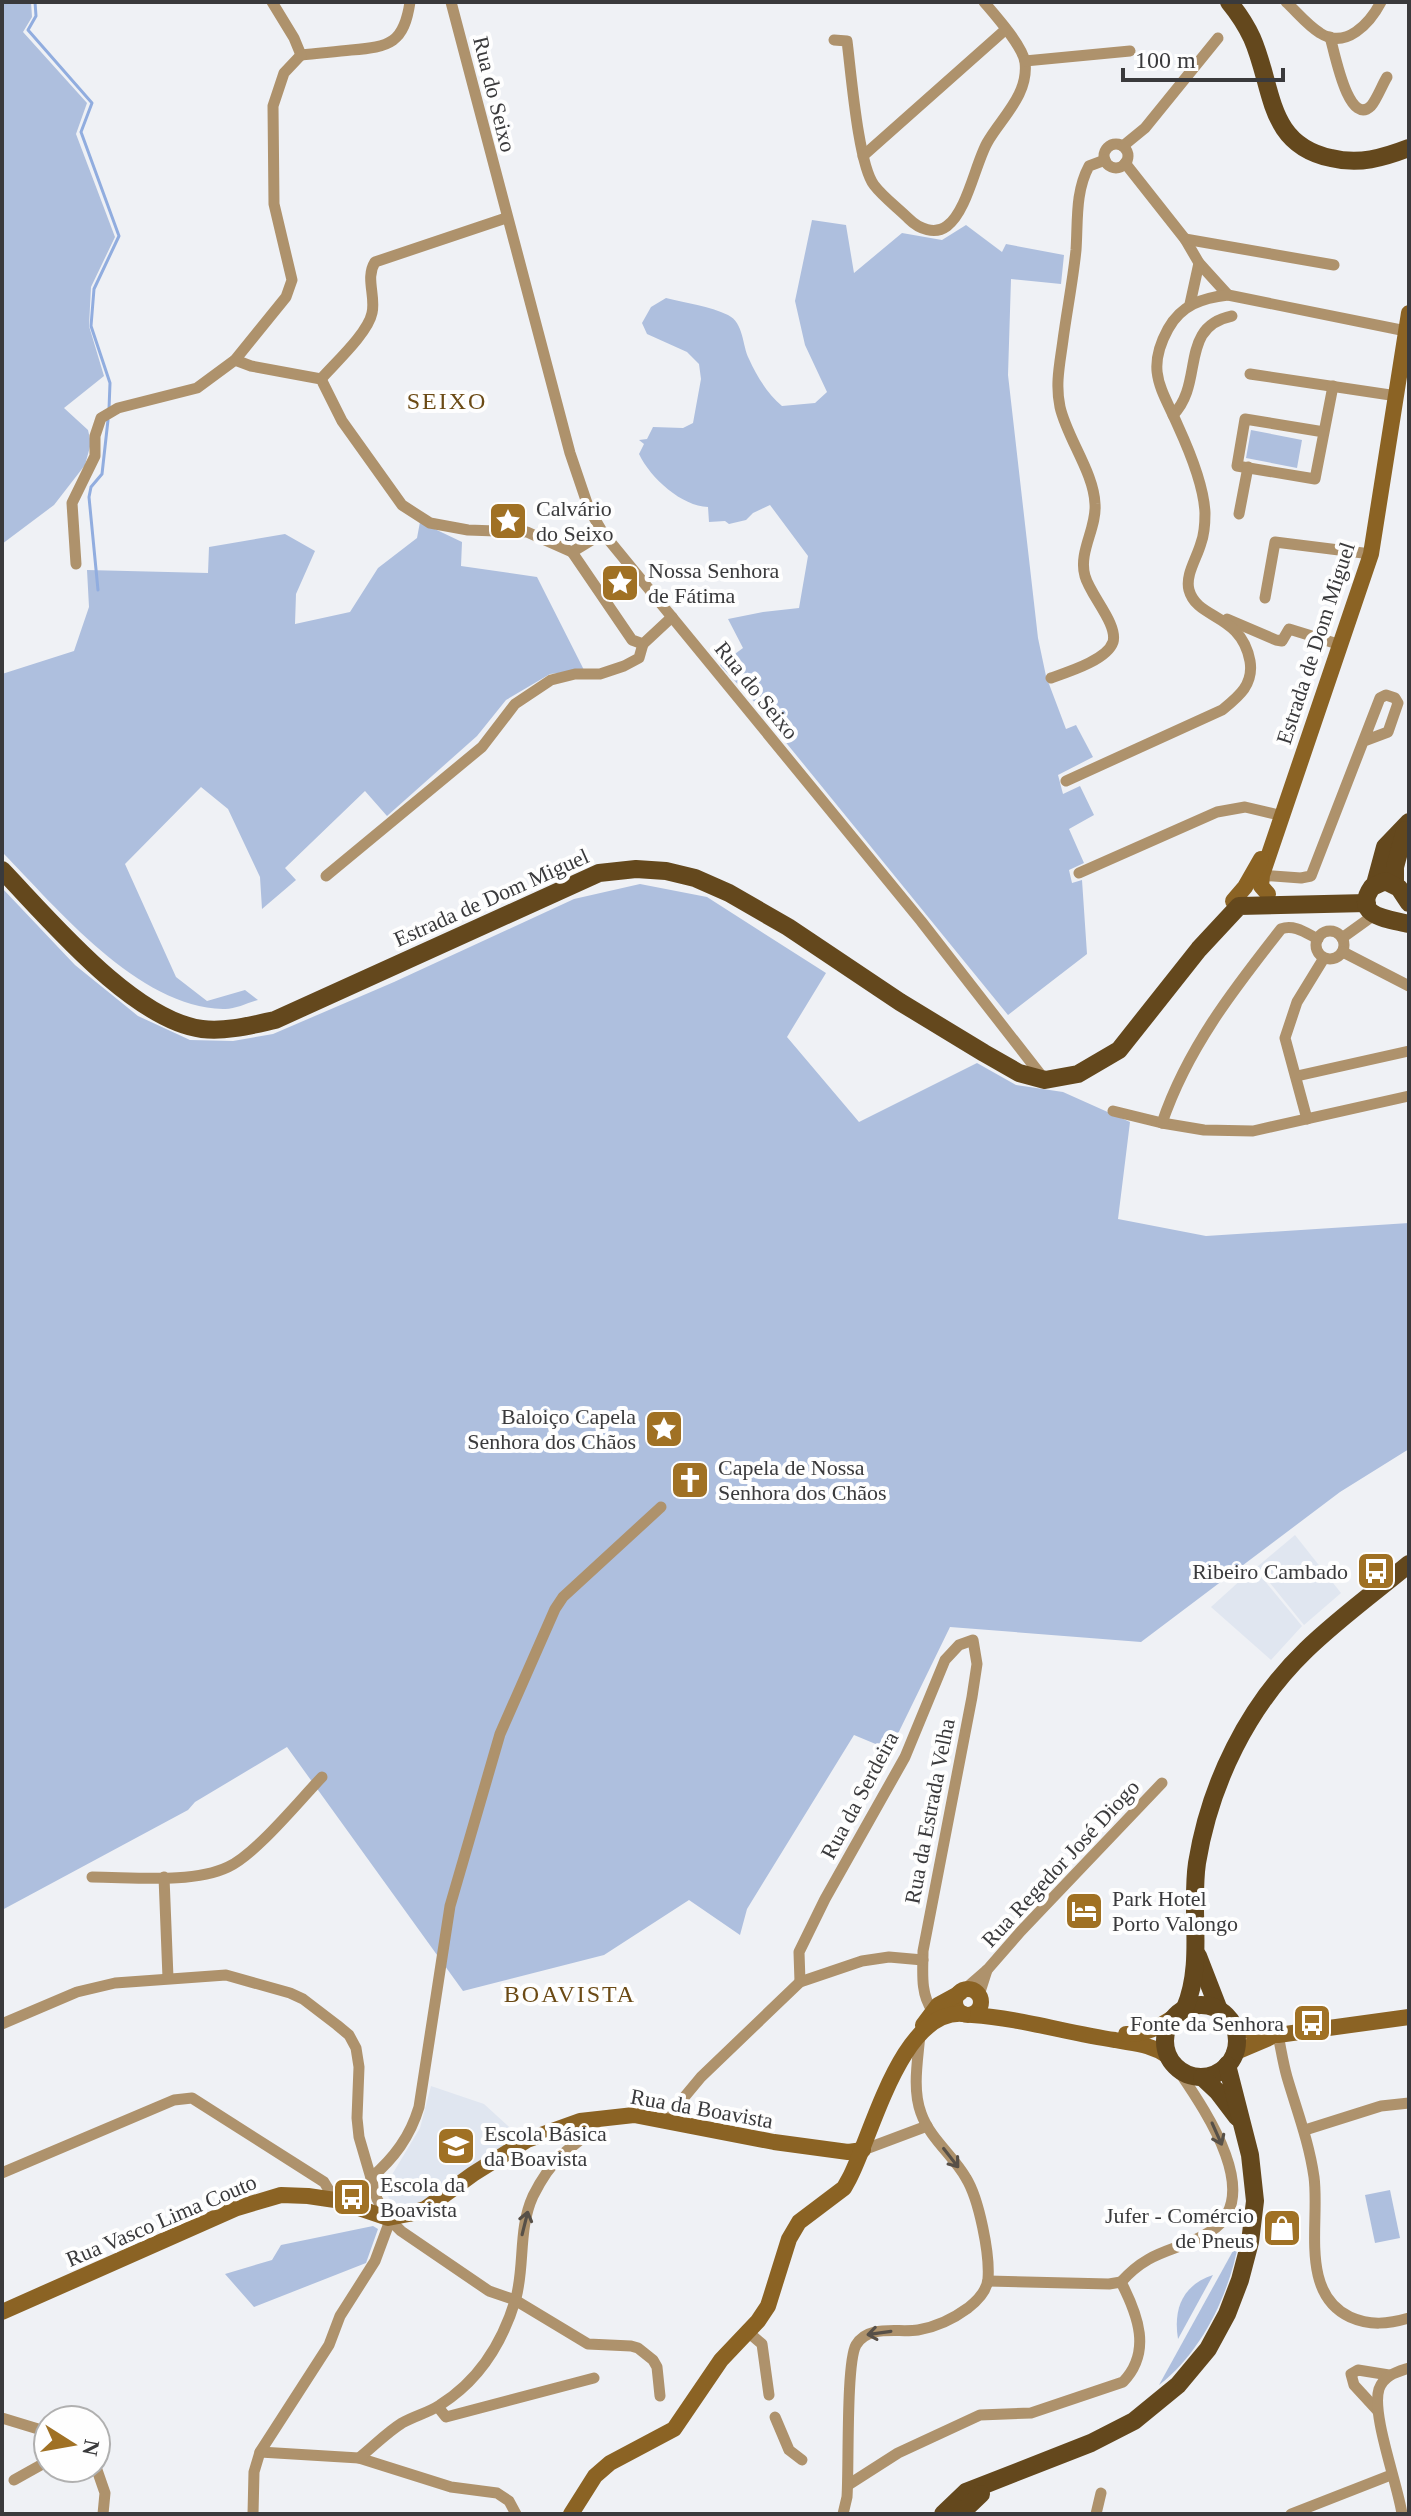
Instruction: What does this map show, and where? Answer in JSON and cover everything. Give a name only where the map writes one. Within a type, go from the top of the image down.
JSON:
[{"type":"main road","points":[[1229,2],[1252,39],[1276,114],[1294,142],[1311,152],[1342,161],[1372,160],[1409,148]]},
{"type":"main road","points":[[1233,901],[1244,896],[1268,894],[1375,902],[1402,908],[1403,895],[1395,867],[1408,823]]},
{"type":"main road","points":[[1375,902],[1385,847],[1408,823]]},
{"type":"main road","name":"Estrada de Dom Miguel","points":[[2,870],[84,956],[144,1004],[178,1022],[202,1029],[243,1028],[275,1020],[599,873],[636,869],[666,871],[695,878],[729,893],[788,927],[900,1002],[984,1053],[1019,1073],[1045,1080],[1078,1074],[1119,1050],[1199,949],[1239,906],[1375,902]]},
{"type":"main road","points":[[1375,902],[1385,881],[1403,895]]},
{"type":"main road","name":"Estrada de Dom Miguel","points":[[1199,949],[1218,916],[1233,901]]},
{"type":"main road","points":[[1375,902],[1409,924]]},
{"type":"main road","points":[[1230,2059],[1216,2073],[1202,2077],[1188,2075],[1172,2062],[1165,2035],[1193,1984],[1197,1861],[1215,1792],[1239,1739],[1271,1690],[1304,1652],[1409,1564]]},
{"type":"main road","points":[[943,2514],[966,2492],[1091,2443],[1134,2421],[1178,2385],[1208,2349],[1227,2314],[1250,2242],[1255,2201],[1250,2155],[1240,2122],[1230,2059],[1236,2039],[1233,2025],[1219,2010],[1195,1945]]},
{"type":"main road","points":[[1180,2012],[1199,2005],[1219,2010]]},
{"type":"main road","points":[[1202,2077],[1218,2092],[1240,2122]]},
{"type":"main road","points":[[960,2514],[1003,2478]]},
{"type":"street","points":[[272,2],[301,55]]},
{"type":"street","points":[[76,564],[72,503],[95,456],[95,436],[101,418],[118,408],[197,388],[235,360],[286,297],[292,280],[274,204],[273,106],[284,73],[301,55],[381,48],[396,40],[407,23],[410,2]]},
{"type":"street","name":"Rua do Seixo","points":[[451,2],[506,218],[570,453],[589,509],[603,533],[921,921],[1045,1080]]},
{"type":"street","points":[[834,40],[847,41],[863,156],[874,184],[915,225],[935,230],[946,227],[954,219],[985,147],[1017,102],[1024,78],[1025,61],[1017,43],[984,2]]},
{"type":"street","points":[[1286,2],[1313,28],[1330,37],[1357,32],[1367,25],[1381,2]]},
{"type":"street","points":[[863,156],[1005,30]]},
{"type":"street","points":[[1330,37],[1347,97],[1358,108],[1371,106],[1387,77]]},
{"type":"street","points":[[1123,146],[1145,128],[1218,38]]},
{"type":"street","points":[[1025,61],[1130,51]]},
{"type":"street","points":[[1105,160],[1109,146],[1116,144],[1128,152],[1125,163]]},
{"type":"street","points":[[1105,160],[1114,167],[1125,163]]},
{"type":"street","points":[[1051,678],[1077,669],[1100,656],[1113,642],[1113,629],[1084,574],[1086,544],[1095,518],[1095,500],[1060,408],[1057,382],[1076,251],[1078,200],[1089,166],[1105,160]]},
{"type":"street","points":[[1125,163],[1185,239],[1199,263],[1228,295]]},
{"type":"street","points":[[321,379],[368,324],[373,311],[370,271],[375,262],[506,218]]},
{"type":"street","points":[[1185,239],[1334,265]]},
{"type":"street","points":[[1190,304],[1199,263]]},
{"type":"street","points":[[1341,645],[1289,629],[1282,641],[1276,640],[1199,607],[1190,592],[1189,583],[1202,542],[1205,512],[1193,464],[1173,415],[1161,395],[1156,368],[1161,341],[1174,319],[1190,304],[1228,295],[1406,331]]},
{"type":"street","name":"Estrada de Dom Miguel","points":[[1233,901],[1258,875],[1263,854],[1274,842],[1371,554],[1409,313]]},
{"type":"street","points":[[1173,415],[1185,398],[1202,333],[1209,324],[1232,316]]},
{"type":"street","points":[[235,360],[251,366],[321,379]]},
{"type":"street","points":[[1250,374],[1397,396]]},
{"type":"street","points":[[321,379],[342,421],[394,495],[412,513],[440,526],[527,532],[572,552],[632,640],[643,644]]},
{"type":"street","points":[[1324,432],[1245,419],[1237,466],[1315,479],[1333,386]]},
{"type":"street","points":[[1239,514],[1248,467]]},
{"type":"street","points":[[572,552],[603,533]]},
{"type":"street","points":[[1265,598],[1275,542],[1371,554]]},
{"type":"street","points":[[326,876],[482,747],[515,704],[551,680],[575,674],[600,674],[639,658],[643,644],[672,617]]},
{"type":"street","points":[[1066,781],[1222,710],[1242,694],[1250,676],[1248,653],[1238,632],[1220,617]]},
{"type":"street","points":[[1268,894],[1261,886],[1258,875],[1311,876],[1364,741]]},
{"type":"street","points":[[1079,873],[1217,812],[1245,807],[1283,816]]},
{"type":"street","points":[[1342,938],[1375,902]]},
{"type":"street","points":[[1162,1123],[1181,1072],[1199,1040],[1281,929],[1288,926],[1296,928],[1318,939]]},
{"type":"street","points":[[1328,931],[1336,932],[1342,938],[1343,952],[1337,958],[1324,958],[1318,952],[1318,939],[1328,931]]},
{"type":"street","points":[[1343,952],[1409,986]]},
{"type":"street","points":[[1307,1119],[1285,1038],[1297,1002],[1324,958]]},
{"type":"street","points":[[1297,1076],[1409,1051]]},
{"type":"street","points":[[1113,1111],[1204,1130],[1253,1131],[1409,1096]]},
{"type":"street","points":[[371,2178],[393,2159],[413,2125],[419,2107],[450,1906],[489,1766],[506,1720],[563,1597],[661,1507]]},
{"type":"street","name":"Rua da Estrada Velha","points":[[927,2126],[920,2111],[917,2082],[926,2011],[923,1960],[926,1925],[972,1697],[977,1664],[973,1640]]},
{"type":"street","name":"Rua da Serdeira","points":[[800,1982],[799,1952],[825,1899],[905,1757],[945,1660],[959,1645],[973,1640]]},
{"type":"street","points":[[92,1877],[201,1875],[225,1869],[237,1862],[322,1777]]},
{"type":"street","name":"Rua Regedor José Diogo","points":[[964,2003],[987,1970],[1030,1920],[1162,1783]]},
{"type":"street","points":[[164,1877],[168,1978]]},
{"type":"street","points":[[666,2119],[701,2077],[800,1982],[862,1961],[889,1957],[923,1960]]},
{"type":"street","points":[[2,2024],[92,1988],[168,1978],[226,1975],[303,1999],[349,2035],[356,2048],[359,2137],[377,2199],[388,2218],[401,2231],[489,2291],[515,2300],[588,2344],[638,2348],[657,2367],[660,2396]]},
{"type":"street","points":[[926,2011],[931,2024],[964,2003]]},
{"type":"street","points":[[926,2011],[964,2003],[1013,2021],[1146,2044],[1172,2062],[1220,2138],[1232,2182],[1230,2202],[1218,2225],[1211,2231],[1154,2254],[1121,2282],[988,2281]]},
{"type":"street","points":[[571,2514],[595,2476],[610,2463],[674,2429],[721,2360],[768,2306],[789,2239],[799,2222],[844,2188],[926,2011]]},
{"type":"street","points":[[1092,2034],[1138,2035],[1159,2027],[1180,2012]]},
{"type":"street","points":[[1233,2025],[1259,2035],[1278,2035],[1409,2017]]},
{"type":"street","points":[[1230,2059],[1248,2045],[1278,2035]]},
{"type":"street","points":[[1278,2035],[1286,2075],[1305,2130],[1314,2178],[1317,2273],[1326,2297],[1341,2313],[1363,2323],[1391,2323],[1409,2318]]},
{"type":"street","points":[[2,2173],[184,2098],[202,2102],[324,2182],[335,2200]]},
{"type":"street","points":[[1305,2130],[1381,2106],[1409,2103]]},
{"type":"street","name":"Rua da Boavista","points":[[438,2407],[471,2380],[495,2351],[521,2278],[521,2240],[533,2196],[557,2159],[595,2128],[599,2118],[634,2115],[666,2119],[774,2142],[848,2152],[863,2150],[927,2126]]},
{"type":"street","points":[[388,2218],[425,2209],[527,2140],[569,2123],[599,2118]]},
{"type":"street","points":[[843,2514],[848,2485],[851,2369],[855,2348],[863,2336],[878,2331],[918,2330],[950,2320],[975,2303],[988,2281],[977,2209],[967,2179],[927,2126]]},
{"type":"street","points":[[308,2196],[313,2182],[310,2174]]},
{"type":"street","name":"Rua Vasco Lima Couto","points":[[2,2312],[237,2208],[281,2195],[335,2200],[388,2218]]},
{"type":"street","points":[[253,2514],[254,2472],[260,2452],[329,2345],[340,2316],[375,2261],[388,2218]]},
{"type":"street","points":[[848,2485],[898,2453],[980,2415],[1031,2413],[1123,2382],[1133,2372],[1141,2338],[1140,2325],[1121,2282]]},
{"type":"street","points":[[748,2332],[762,2344],[769,2395]]},
{"type":"street","points":[[1377,2410],[1354,2385],[1351,2374],[1358,2370],[1389,2375],[1409,2368]]},
{"type":"street","points":[[1389,2375],[1379,2388],[1377,2410],[1391,2475],[1404,2511]]},
{"type":"street","points":[[359,2458],[404,2421],[438,2407],[446,2417],[594,2378]]},
{"type":"street","points":[[775,2417],[789,2450],[802,2460]]},
{"type":"street","points":[[2,2418],[32,2427]]},
{"type":"street","points":[[260,2452],[359,2458],[451,2487],[497,2493],[509,2501],[516,2514]]},
{"type":"street","points":[[14,2480],[32,2470]]},
{"type":"street","points":[[1291,2514],[1391,2475]]},
{"type":"street","points":[[102,2484],[105,2493],[103,2514]]},
{"type":"street","points":[[1096,2514],[1101,2493]]},
{"type":"shaded area","points":[[2,2],[31,2],[32,17],[23,32],[87,103],[76,134],[115,237],[91,287],[89,326],[104,376],[64,408],[88,430],[91,443],[85,465],[54,505],[2,544]]},
{"type":"shaded area","points":[[812,220],[846,225],[854,273],[902,233],[942,240],[966,225],[1002,252],[1006,244],[1064,255],[1061,284],[1011,279],[1008,375],[1038,638],[1046,676],[1066,729],[1076,725],[1093,757],[1058,775],[1063,794],[1080,786],[1094,815],[1069,829],[1084,863],[1069,870],[1072,883],[1082,880],[1087,954],[1008,1015],[779,734],[786,728],[767,706],[760,708],[720,665],[743,648],[728,619],[799,608],[808,556],[770,505],[746,520],[729,524],[725,521],[709,522],[708,507],[688,502],[668,490],[651,473],[639,454],[644,444],[639,440],[647,439],[653,427],[683,428],[693,423],[701,379],[699,364],[687,352],[647,334],[642,323],[651,307],[666,298],[713,309],[733,319],[740,329],[756,372],[782,406],[815,403],[827,392],[805,345],[795,301]]},
{"type":"shaded area","points":[[1251,430],[1302,440],[1297,468],[1246,458]]},
{"type":"shaded area","points":[[420,522],[462,542],[461,566],[537,577],[584,670],[550,674],[506,700],[477,736],[387,816],[365,791],[285,868],[296,880],[262,909],[260,877],[228,809],[201,787],[125,864],[176,977],[207,1001],[245,990],[258,1000],[223,1009],[191,1004],[160,992],[101,951],[2,852],[2,674],[74,651],[89,607],[87,570],[208,573],[209,547],[285,534],[315,551],[296,594],[295,624],[350,612],[378,568],[417,538]]},
{"type":"shaded area","points":[[640,884],[707,897],[826,973],[787,1037],[859,1122],[977,1063],[1016,1085],[1063,1092],[1130,1122],[1118,1219],[1206,1236],[1409,1223],[1409,1449],[1340,1492],[1141,1642],[950,1627],[890,1750],[854,1735],[747,1909],[740,1935],[689,1900],[604,1955],[463,1991],[287,1747],[195,1802],[188,1810],[2,1910],[2,888],[75,965],[138,1016],[190,1040],[233,1041],[273,1034],[574,899]]},
{"type":"shaded area","points":[[1295,1535],[1341,1593],[1304,1625],[1257,1567]]},
{"type":"shaded area","points":[[1254,1568],[1302,1626],[1271,1660],[1211,1607]]},
{"type":"shaded area","name":"Escola Básica da Boavista","points":[[431,2086],[484,2104],[519,2136],[420,2204],[398,2208],[393,2206],[384,2188],[420,2128]]},
{"type":"shaded area","points":[[1390,2190],[1400,2238],[1375,2243],[1365,2195]]},
{"type":"shaded area","points":[[373,2226],[378,2229],[366,2263],[254,2307],[225,2274],[272,2260],[281,2245]]},
{"type":"shaded area","points":[[1239,2240],[1229,2280],[1212,2320],[1188,2356],[1159,2385]]},
{"type":"shaded area","points":[[1213,2275],[1178,2339],[1177,2317],[1182,2299],[1194,2285]]},
{"type":"waterway","points":[[35,2],[36,16],[28,30],[92,103],[81,132],[119,236],[94,289],[91,326],[110,383],[109,409]]},
{"type":"waterway","points":[[98,590],[89,497],[91,487],[102,474],[108,420]]},
{"type":"place","name":"Calvário do Seixo","points":[[508,521]]},
{"type":"place","name":"Nossa Senhora de Fátima","points":[[620,583]]},
{"type":"place","name":"Baloiço Capela Senhora dos Chãos","points":[[664,1429]]},
{"type":"place","name":"Capela de Nossa Senhora dos Chãos","points":[[690,1480]]},
{"type":"place","name":"Ribeiro Cambado","points":[[1376,1571]]},
{"type":"place","name":"Park Hotel Porto Valongo","points":[[1084,1911]]},
{"type":"place","name":"Fonte da Senhora","points":[[1312,2023]]},
{"type":"place","name":"Escola Básica da Boavista","points":[[456,2146]]},
{"type":"place","name":"Escola da Boavista","points":[[352,2197]]},
{"type":"place","name":"Jufer - Comércio de Pneus","points":[[1282,2228]]},
{"type":"district","name":"SEIXO","points":[[447,401]]},
{"type":"district","name":"BOAVISTA","points":[[570,1994]]}]
